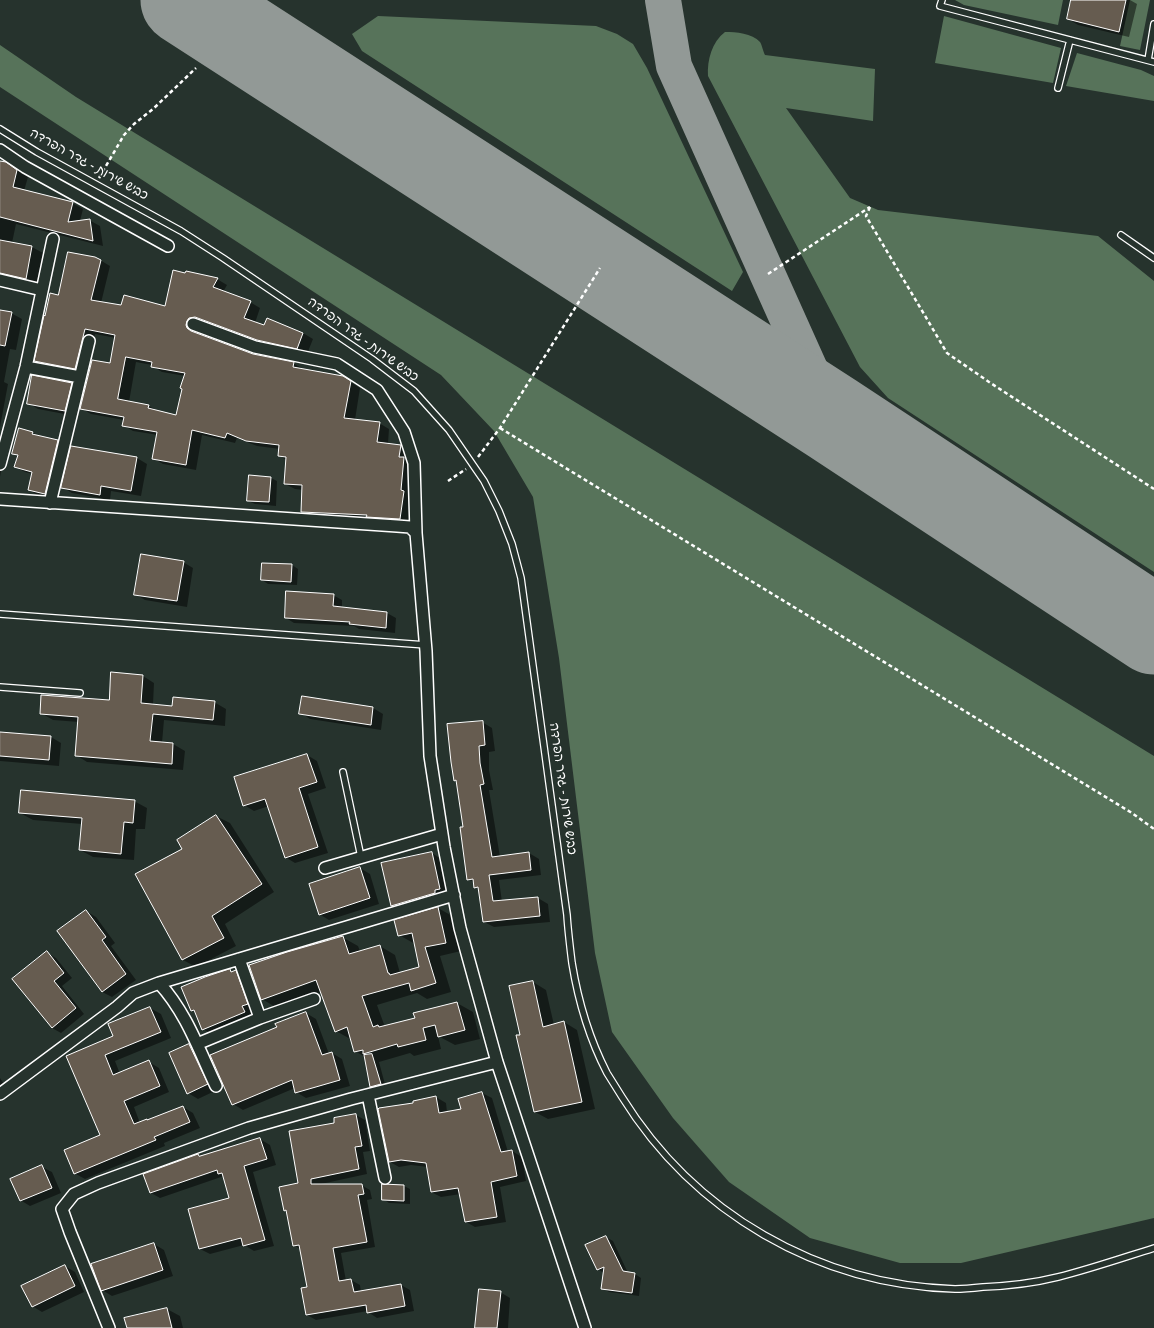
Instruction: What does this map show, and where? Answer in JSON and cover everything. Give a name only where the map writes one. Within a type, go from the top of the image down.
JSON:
[{"type":"street","points":[[0,150],[25,167],[168,246]]},
{"type":"street","points":[[0,464],[26,367],[53,240]]},
{"type":"street","points":[[0,280],[42,290]]},
{"type":"street","points":[[193,324],[255,347],[337,364],[377,390],[404,432],[414,463],[416,533],[426,644],[430,756],[442,834],[460,928],[497,1062],[585,1328]]},
{"type":"street","points":[[50,503],[89,340]]},
{"type":"street","points":[[26,367],[80,377]]},
{"type":"street","points":[[0,499],[410,527],[416,533]]},
{"type":"street","points":[[325,868],[442,834]]},
{"type":"street","points":[[0,1094],[117,1007],[133,993],[159,983],[454,895]]},
{"type":"street","points":[[239,959],[260,1018]]},
{"type":"street","points":[[159,983],[170,994],[183,1014],[216,1086]]},
{"type":"street","points":[[197,1044],[260,1018],[314,999]]},
{"type":"street","points":[[109,1328],[62,1209],[74,1194],[98,1183],[249,1128],[368,1095],[497,1062]]},
{"type":"street","points":[[368,1095],[385,1178]]},
{"type":"lane","points":[[942,0],[940,6],[1154,62]]},
{"type":"lane","points":[[1148,60],[1154,24]]},
{"type":"lane","points":[[1058,88],[1070,40]]},
{"type":"lane","name":"כביש שירות - גדר הפרדה","points":[[0,129],[37,152],[181,231],[372,359],[414,392],[448,430],[473,464],[500,511],[512,544],[521,578],[566,907],[572,963],[581,1004],[590,1033],[607,1073],[632,1114],[680,1172],[710,1198],[750,1227],[787,1248],[830,1266],[871,1278],[955,1289],[1008,1286],[1057,1277],[1154,1248]]},
{"type":"lane","points":[[1121,235],[1154,258]]},
{"type":"lane","points":[[0,614],[426,644]]},
{"type":"lane","points":[[0,687],[80,693]]},
{"type":"lane","points":[[343,772],[361,858]]},
{"type":"path","points":[[96,183],[124,136],[134,124],[154,109],[196,68]]},
{"type":"path","points":[[768,274],[870,207],[866,216],[947,353],[1154,489]]},
{"type":"path","points":[[448,481],[473,464],[500,428],[600,268]]},
{"type":"path","points":[[500,428],[1125,809],[1154,830]]},
{"type":"green space","points":[[955,0],[1063,0],[1058,25],[964,5]]},
{"type":"green space","points":[[1130,0],[1150,0],[1140,50],[1120,46]]},
{"type":"green space","points":[[378,16],[596,26],[617,34],[633,44],[647,68],[743,272],[732,291],[362,51],[352,34]]},
{"type":"green space","points":[[944,16],[1061,48],[1053,83],[935,63]]},
{"type":"green space","points":[[725,32],[739,33],[757,39],[760,42],[765,55],[875,69],[873,121],[786,108],[850,198],[878,210],[1098,236],[1154,281],[1154,572],[888,398],[860,367],[708,76],[708,64],[711,52],[720,36]]},
{"type":"green space","points":[[0,45],[76,97],[1154,756],[1154,1218],[961,1263],[900,1263],[810,1238],[729,1182],[673,1118],[612,1032],[595,953],[559,658],[533,497],[494,431],[441,375],[0,87]]},
{"type":"green space","points":[[1077,53],[1141,70],[1154,76],[1154,101],[1066,86]]},
{"type":"building","points":[[1071,0],[1126,0],[1119,32],[1067,19]]},
{"type":"building","points":[[0,161],[6,162],[17,170],[13,187],[73,202],[68,222],[90,219],[93,241],[0,217]]},
{"type":"building","points":[[0,240],[32,246],[26,279],[0,273]]},
{"type":"building","points":[[68,252],[95,257],[101,260],[91,300],[121,305],[124,295],[165,306],[173,270],[185,273],[186,271],[218,278],[213,287],[251,301],[244,318],[264,325],[267,318],[303,333],[297,349],[257,340],[195,317],[189,318],[186,325],[191,331],[253,354],[294,362],[293,367],[343,376],[351,381],[344,418],[380,422],[377,442],[401,445],[399,457],[404,457],[401,490],[404,491],[400,519],[366,517],[367,515],[301,512],[302,485],[284,484],[286,457],[278,456],[279,445],[246,441],[227,433],[225,438],[192,430],[186,465],[152,459],[157,432],[122,426],[124,417],[80,409],[92,360],[110,363],[115,335],[85,329],[75,369],[34,361],[50,293],[58,295]],"holes":[[[126,357],[152,362],[151,367],[185,373],[180,388],[182,389],[176,415],[148,408],[149,405],[118,399]]]},
{"type":"building","points":[[0,310],[12,312],[5,346],[0,345]]},
{"type":"building","points":[[32,375],[72,383],[65,411],[27,404]]},
{"type":"building","points":[[19,428],[33,432],[32,434],[58,440],[45,494],[28,490],[32,472],[14,467],[18,455],[12,454]]},
{"type":"building","points":[[71,446],[137,457],[131,491],[101,486],[100,495],[61,488]]},
{"type":"building","points":[[249,475],[271,477],[269,502],[247,501]]},
{"type":"building","points":[[141,554],[184,561],[177,601],[134,595]]},
{"type":"building","points":[[262,563],[292,564],[291,582],[261,580]]},
{"type":"building","points":[[286,591],[334,594],[333,606],[387,612],[386,628],[349,624],[350,622],[285,618]]},
{"type":"building","points":[[111,672],[143,675],[141,703],[172,706],[173,697],[215,701],[213,720],[153,714],[150,741],[173,743],[172,764],[75,756],[78,717],[40,714],[41,695],[109,700]]},
{"type":"building","points":[[302,696],[373,707],[371,725],[299,714]]},
{"type":"building","points":[[483,721],[485,745],[479,746],[480,763],[484,784],[480,785],[492,857],[529,852],[531,870],[489,875],[493,901],[538,897],[540,916],[483,922],[478,887],[474,888],[473,879],[467,880],[460,827],[463,827],[456,780],[454,781],[451,762],[447,724]]},
{"type":"building","points":[[0,732],[51,736],[49,760],[0,756]]},
{"type":"building","points":[[307,754],[317,782],[299,788],[318,847],[285,858],[265,799],[243,806],[234,777]]},
{"type":"building","points":[[21,790],[135,800],[133,823],[124,822],[121,854],[79,850],[82,818],[19,813]]},
{"type":"building","points":[[216,815],[262,884],[212,916],[224,938],[182,960],[135,874],[182,849],[177,840]]},
{"type":"building","points":[[432,852],[440,889],[435,890],[435,893],[391,906],[381,863]]},
{"type":"building","points":[[360,867],[370,898],[319,915],[309,884]]},
{"type":"building","points":[[438,907],[446,943],[425,947],[436,983],[411,991],[409,983],[362,996],[373,1027],[378,1025],[379,1027],[415,1018],[413,1013],[457,1002],[465,1030],[438,1037],[435,1025],[423,1028],[426,1040],[398,1047],[397,1044],[363,1054],[363,1050],[354,1052],[347,1027],[335,1032],[316,980],[261,1000],[249,965],[287,952],[343,936],[349,954],[380,945],[388,973],[390,975],[419,967],[412,933],[398,936],[394,920]]},
{"type":"building","points":[[86,910],[106,937],[102,940],[126,974],[102,992],[57,931]]},
{"type":"building","points":[[47,951],[64,973],[54,981],[76,1008],[52,1028],[12,979]]},
{"type":"building","points":[[230,969],[231,972],[236,970],[248,1004],[242,1006],[245,1012],[202,1030],[194,1010],[191,1011],[181,987]]},
{"type":"building","points":[[533,981],[543,1027],[564,1021],[582,1102],[534,1112],[516,1035],[520,1035],[509,986]]},
{"type":"building","points":[[150,1007],[161,1032],[105,1055],[113,1075],[149,1060],[160,1086],[124,1101],[134,1124],[183,1106],[190,1122],[154,1137],[156,1140],[74,1174],[64,1150],[100,1135],[66,1056],[113,1036],[108,1024]]},
{"type":"building","points":[[306,1012],[322,1055],[332,1052],[340,1080],[295,1093],[292,1080],[232,1105],[210,1055],[277,1027],[275,1024]]},
{"type":"building","points":[[189,1044],[208,1084],[187,1094],[169,1053]]},
{"type":"building","points":[[372,1054],[381,1084],[370,1087],[364,1055]]},
{"type":"building","points":[[482,1092],[501,1152],[512,1150],[517,1176],[491,1182],[497,1217],[465,1222],[458,1188],[431,1192],[426,1163],[401,1160],[389,1162],[378,1109],[413,1103],[413,1101],[436,1096],[439,1113],[461,1109],[458,1099]]},
{"type":"building","points":[[356,1114],[362,1146],[355,1147],[359,1169],[311,1179],[311,1184],[362,1184],[364,1194],[358,1195],[367,1242],[333,1248],[339,1281],[351,1279],[354,1292],[401,1284],[405,1306],[367,1313],[366,1305],[306,1315],[301,1288],[307,1287],[299,1245],[293,1246],[286,1210],[284,1211],[279,1187],[298,1183],[289,1131],[334,1123],[334,1118]]},
{"type":"building","points":[[260,1138],[267,1159],[244,1166],[265,1240],[243,1246],[241,1238],[199,1249],[188,1209],[229,1198],[222,1173],[218,1174],[217,1170],[150,1193],[143,1174],[198,1154],[199,1156]]},
{"type":"building","points":[[42,1165],[52,1188],[20,1201],[10,1179]]},
{"type":"building","points":[[382,1184],[404,1185],[404,1201],[382,1200]]},
{"type":"building","points":[[606,1236],[623,1271],[635,1273],[632,1293],[601,1289],[604,1267],[597,1270],[585,1245]]},
{"type":"building","points":[[154,1243],[163,1270],[101,1291],[91,1264]]},
{"type":"building","points":[[65,1265],[75,1286],[32,1307],[21,1286]]},
{"type":"building","points":[[479,1289],[501,1291],[497,1328],[475,1328]]},
{"type":"building","points":[[167,1308],[172,1328],[127,1328],[124,1318]]},
{"type":"taxiway","points":[[663,0],[674,66],[832,418]]},
{"type":"runway","points":[[185,0],[832,418],[1154,630]]}]
